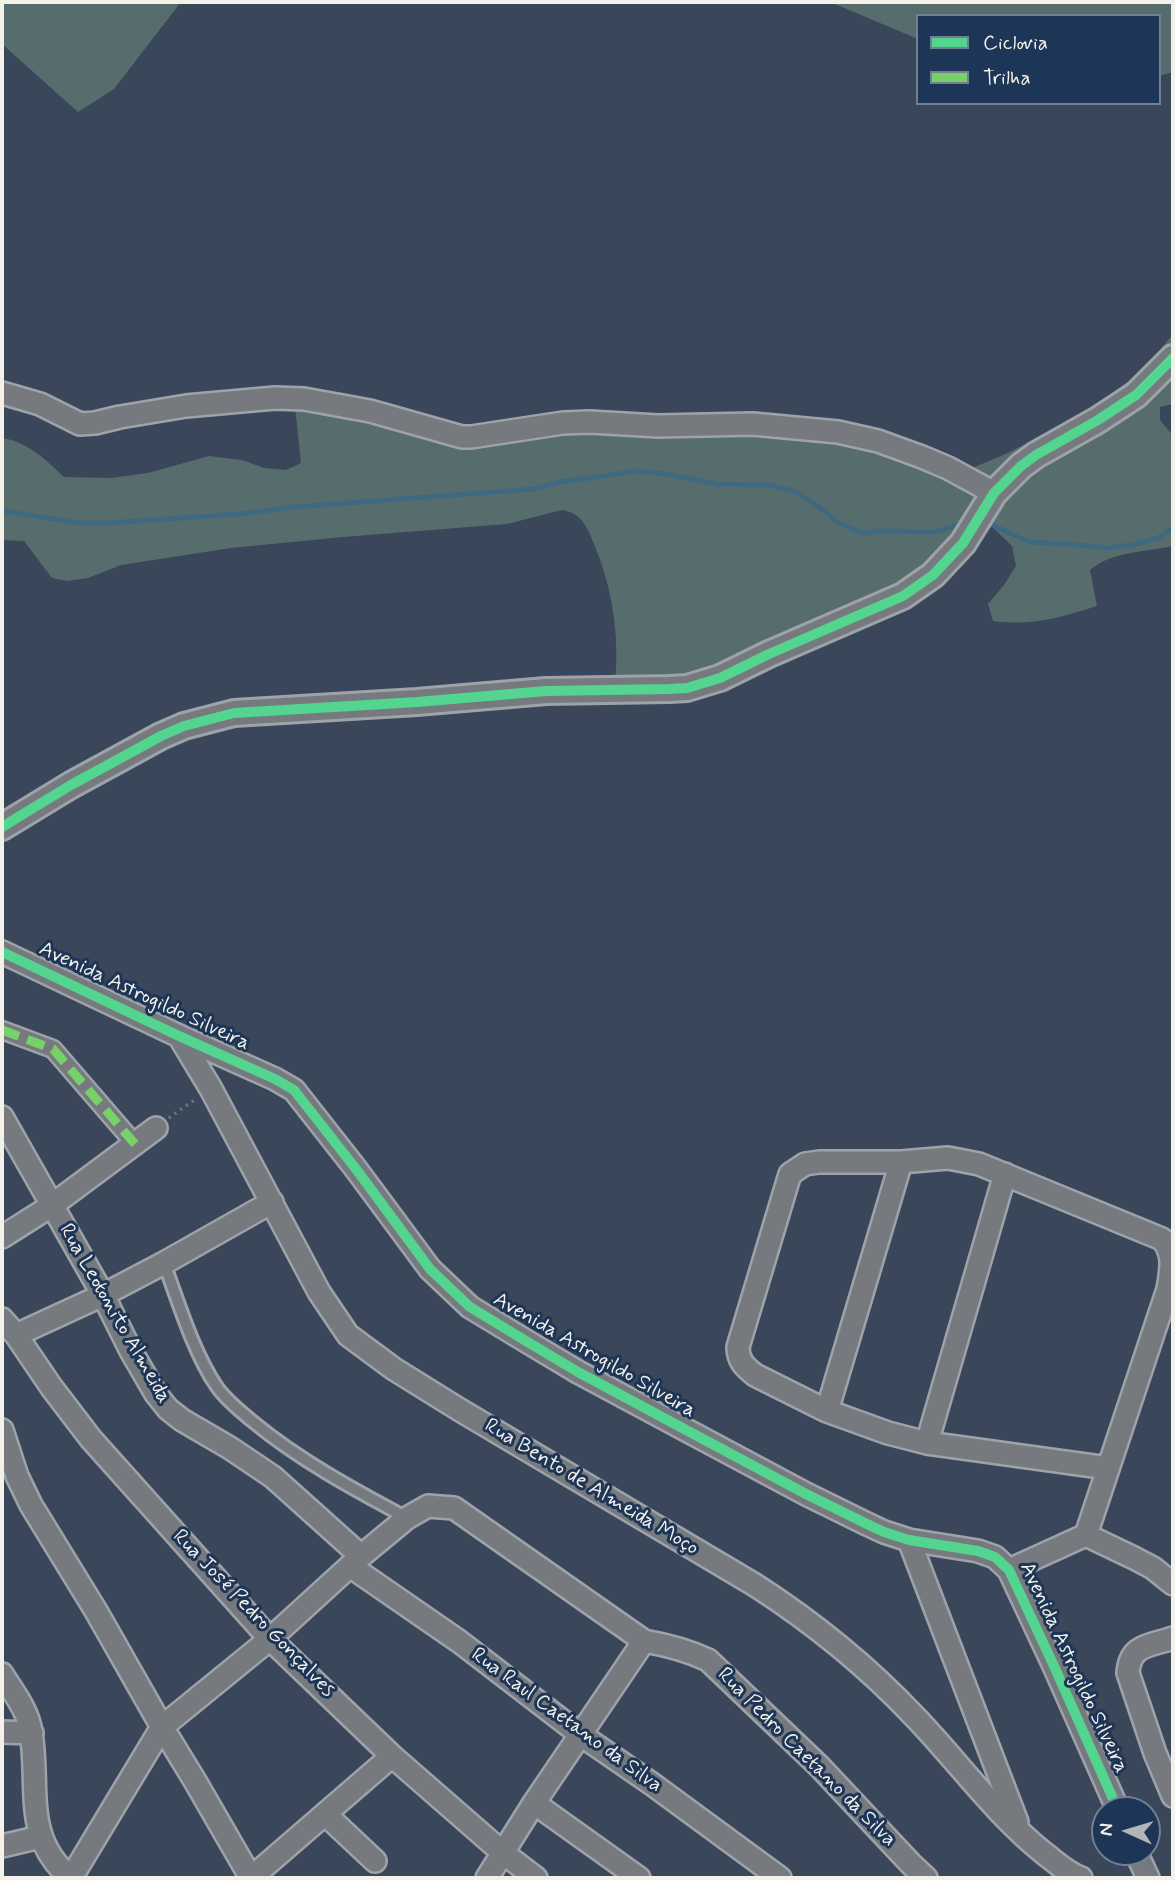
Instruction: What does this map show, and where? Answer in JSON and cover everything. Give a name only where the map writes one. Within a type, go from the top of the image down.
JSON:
[{"type":"street","points":[[2,827],[161,736],[184,726],[234,713],[546,691],[687,688],[720,678],[903,596],[933,575],[963,543],[994,493],[1021,466],[1035,454],[1108,414],[1136,395],[1173,358]]},
{"type":"street","points":[[2,393],[40,404],[80,424],[186,406],[275,398],[304,399],[370,411],[462,437],[563,423],[590,422],[657,426],[752,424],[790,427],[838,432],[878,441],[948,468],[994,493]]},
{"type":"street","name":"Avenida Astrogildo Silveira","points":[[2,952],[294,1090],[430,1269],[470,1307],[578,1372],[794,1488],[867,1524],[909,1540],[990,1554],[1009,1570],[1112,1796]]},
{"type":"street","points":[[2,1030],[53,1049],[135,1144]]},
{"type":"street","name":"Rua Bento de Almeida Moço","points":[[179,1037],[211,1088],[320,1292],[348,1335],[394,1369],[460,1410],[792,1609],[852,1657],[896,1697],[1022,1834],[1072,1875],[1081,1878]]},
{"type":"street","name":"Rua Leotonito Almeida","points":[[2,1117],[103,1294],[156,1394],[181,1420],[273,1477],[356,1561]]},
{"type":"street","points":[[2,1237],[51,1206],[156,1128]]},
{"type":"street","points":[[1009,1570],[1086,1535],[1168,1289],[1172,1253],[1169,1245],[1162,1239],[1005,1174],[979,1164],[947,1158],[819,1162],[805,1164],[790,1174],[738,1347],[738,1355],[746,1368],[827,1411],[878,1430],[927,1443],[1108,1468]]},
{"type":"street","points":[[827,1411],[901,1161]]},
{"type":"street","points":[[927,1443],[1005,1174]]},
{"type":"street","points":[[9,1327],[103,1294],[272,1202]]},
{"type":"street","name":"Rua José Pedro Gonçalves","points":[[9,1327],[91,1439],[270,1639],[391,1756],[536,1878]]},
{"type":"street","points":[[2,1430],[17,1476],[31,1505],[96,1611],[251,1878],[391,1756]]},
{"type":"street","name":"Rua Pedro Caetano da Silva","points":[[407,1518],[428,1506],[454,1508],[644,1641],[687,1650],[708,1660],[819,1766],[926,1878]]},
{"type":"street","points":[[2,1674],[23,1708],[32,1733],[40,1837],[59,1869],[71,1878],[162,1727],[270,1639],[407,1518]]},
{"type":"street","points":[[1086,1535],[1153,1568],[1173,1584]]},
{"type":"street","points":[[909,1540],[1022,1834]]},
{"type":"street","name":"Rua Raul Caetano da Silva","points":[[356,1561],[581,1735],[780,1878]]},
{"type":"street","points":[[1173,1638],[1136,1650],[1130,1660],[1128,1673],[1164,1749],[1173,1796]]},
{"type":"street","points":[[487,1878],[534,1803],[644,1641]]},
{"type":"street","points":[[2,1732],[32,1733]]},
{"type":"street","points":[[534,1803],[639,1878]]},
{"type":"street","points":[[325,1814],[375,1861]]},
{"type":"street","points":[[2,1846],[40,1837]]},
{"type":"lane","points":[[164,1263],[208,1374],[234,1406],[279,1443],[359,1493],[407,1518]]},
{"type":"path","points":[[156,1128],[211,1088]]},
{"type":"green space","points":[[2,2],[181,2],[114,89],[78,112],[2,44]]},
{"type":"green space","points":[[830,2],[1173,2],[1173,72],[1161,75],[1161,14],[916,14],[916,38]]},
{"type":"green space","points":[[1173,334],[1173,404],[1160,407],[1160,420],[1173,436],[1173,546],[1130,553],[1099,564],[1090,570],[1097,606],[1046,620],[993,621],[988,604],[1016,566],[1012,546],[981,516],[944,566],[715,678],[615,684],[615,630],[606,577],[585,525],[577,516],[562,510],[507,524],[231,548],[121,565],[88,578],[67,581],[52,578],[24,541],[2,540],[2,438],[28,447],[64,477],[111,478],[148,473],[209,456],[286,470],[301,463],[293,389],[474,436],[761,427],[886,445],[958,474],[1008,453],[1086,412],[1144,370]]},
{"type":"waterway","points":[[2,511],[81,523],[108,523],[534,489],[560,482],[638,471],[717,484],[770,485],[796,492],[839,523],[863,533],[934,532],[959,525]]},
{"type":"waterway","points":[[983,523],[1029,542],[1106,548],[1158,538],[1173,528]]},
{"type":"marked path","points":[[2,1030],[53,1049],[135,1144]]},
{"type":"cycle path","points":[[2,827],[71,785],[161,736],[184,726],[234,713],[546,691],[687,688],[720,678],[903,596],[933,575],[963,543],[994,493],[1021,466],[1136,395],[1173,358]]},
{"type":"cycle path","points":[[2,952],[294,1090],[430,1269],[470,1307],[578,1372],[867,1524],[909,1540],[978,1551],[995,1557],[1009,1570],[1112,1796]]}]
